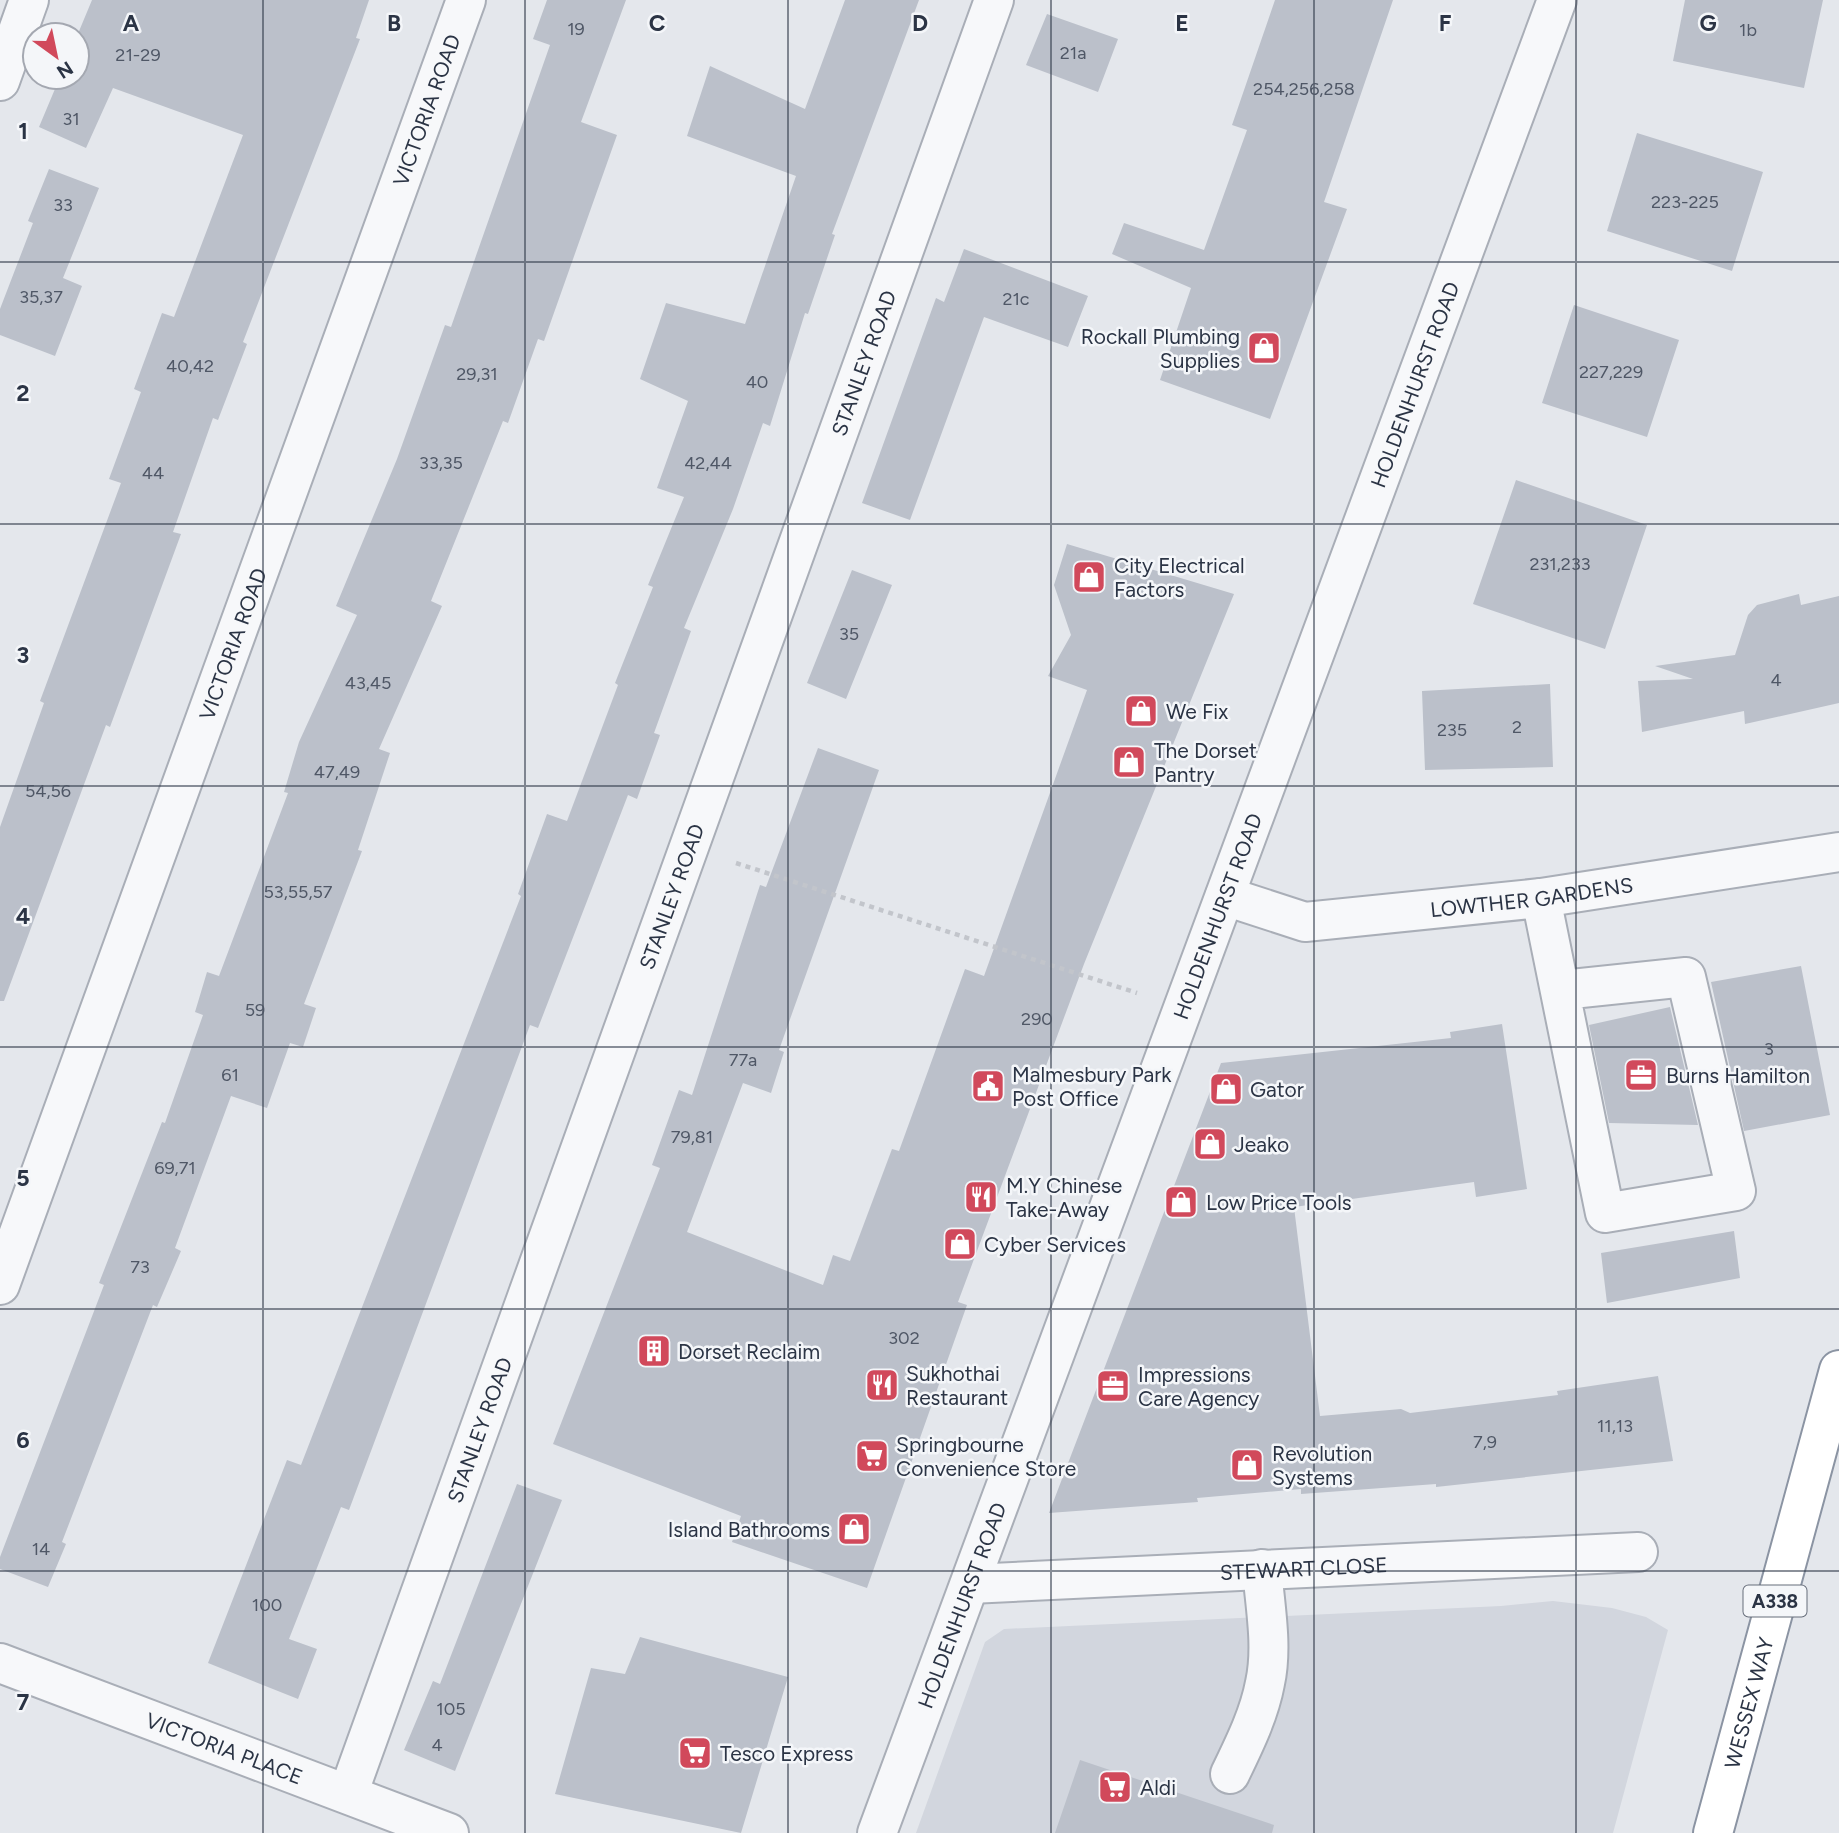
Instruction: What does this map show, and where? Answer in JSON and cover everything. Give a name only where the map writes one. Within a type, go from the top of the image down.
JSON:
[{"type":"highway","name":"WESSEX WAY","points":[[1713,1833],[1839,1370]]},
{"type":"street","points":[[0,81],[29,0]]},
{"type":"street","name":"VICTORIA ROAD","points":[[0,1285],[466,0]]},
{"type":"street","name":"STANLEY ROAD","points":[[348,1794],[994,0]]},
{"type":"street","name":"HOLDENHURST ROAD","points":[[877,1833],[1557,0]]},
{"type":"street","name":"LOWTHER GARDENS","points":[[1225,895],[1305,922],[1541,898],[1839,852]]},
{"type":"street","points":[[1541,898],[1562,990],[1605,1213],[1735,1191],[1686,977],[1562,990]]},
{"type":"street","name":"STEWART CLOSE","points":[[970,1584],[1638,1552]]},
{"type":"street","points":[[1230,1774],[1251,1730],[1266,1682],[1268,1645],[1262,1569]]},
{"type":"street","name":"VICTORIA PLACE","points":[[0,1663],[348,1794],[395,1824],[449,1833]]},
{"type":"path","points":[[688,848],[1183,1008]]},
{"type":"shaded area","points":[[1553,1601],[1612,1608],[1646,1617],[1668,1630],[1613,1833],[916,1833],[985,1642],[1004,1629],[1501,1606]]},
{"type":"building","points":[[92,0],[369,0],[356,38],[360,39],[243,342],[247,344],[218,420],[213,418],[173,532],[181,534],[110,727],[106,725],[4,1001],[0,1001],[0,827],[44,703],[40,701],[121,483],[109,479],[141,392],[134,389],[162,313],[174,317],[243,135],[113,88],[86,148],[39,127],[54,91],[91,91],[91,21],[83,21]]},
{"type":"building","points":[[547,0],[626,0],[581,122],[617,135],[544,341],[538,339],[508,423],[503,421],[431,601],[442,606],[379,749],[390,753],[358,850],[362,851],[304,1004],[316,1008],[303,1047],[290,1043],[267,1108],[231,1096],[175,1248],[181,1251],[157,1307],[153,1305],[62,1542],[66,1544],[48,1587],[0,1569],[0,1557],[104,1285],[99,1283],[162,1122],[165,1123],[203,1015],[195,1012],[207,972],[219,976],[288,793],[284,792],[299,742],[357,615],[336,606],[397,459],[445,325],[451,327],[550,45],[533,39]]},
{"type":"building","points":[[845,0],[919,0],[832,234],[835,235],[808,314],[805,313],[770,426],[763,423],[733,509],[684,628],[691,631],[654,733],[660,735],[637,799],[628,795],[538,1028],[530,1025],[349,1510],[341,1507],[289,1639],[317,1649],[298,1699],[208,1663],[287,1460],[301,1465],[521,896],[518,894],[547,814],[567,821],[618,685],[615,683],[653,587],[648,585],[684,497],[657,488],[688,401],[640,379],[666,303],[745,324],[796,176],[687,136],[710,66],[805,109]]},
{"type":"building","points":[[1275,0],[1393,0],[1324,202],[1347,209],[1270,419],[1160,380],[1191,288],[1112,254],[1124,223],[1204,250],[1247,130],[1232,125]]},
{"type":"building","points":[[1685,0],[1823,0],[1804,88],[1673,61]]},
{"type":"building","points":[[1047,14],[1118,39],[1098,92],[1026,65]]},
{"type":"building","points":[[1637,133],[1763,172],[1732,271],[1607,231]]},
{"type":"building","points":[[49,169],[99,188],[63,278],[82,286],[55,356],[0,335],[0,309],[33,223],[28,221]]},
{"type":"building","points":[[964,249],[1088,296],[1068,347],[984,317],[910,520],[862,503],[936,298],[944,302]]},
{"type":"building","points":[[1574,305],[1679,340],[1647,437],[1542,403]]},
{"type":"building","points":[[1516,480],[1647,525],[1605,649],[1473,604]]},
{"type":"building","points":[[1067,544],[1234,594],[1084,964],[958,1302],[967,1305],[867,1588],[732,1542],[741,1516],[553,1444],[660,1168],[652,1165],[679,1090],[692,1095],[760,885],[766,887],[818,748],[879,770],[779,1050],[784,1052],[771,1093],[743,1083],[687,1232],[823,1285],[833,1255],[850,1261],[892,1149],[899,1151],[965,969],[984,976],[1087,690],[1048,676],[1071,635],[1054,585]]},
{"type":"building","points":[[852,570],[892,585],[846,699],[807,683]]},
{"type":"building","points":[[1799,594],[1801,605],[1839,596],[1839,703],[1745,724],[1744,711],[1642,732],[1638,681],[1693,679],[1655,666],[1735,655],[1748,615],[1757,605]]},
{"type":"building","points":[[1550,684],[1553,767],[1425,770],[1422,691]]},
{"type":"building","points":[[1801,966],[1830,1115],[1744,1131],[1711,982]]},
{"type":"building","name":"Burns Hamilton","points":[[1670,1007],[1698,1125],[1609,1123],[1589,1025]]},
{"type":"building","points":[[1502,1024],[1527,1189],[1476,1197],[1474,1182],[1294,1207],[1320,1416],[1401,1409],[1410,1413],[1558,1395],[1557,1391],[1658,1376],[1673,1461],[1436,1487],[1436,1484],[1301,1494],[1301,1489],[1197,1498],[1198,1502],[1049,1513],[1221,1063],[1451,1038],[1450,1032]]},
{"type":"building","points":[[1734,1231],[1740,1278],[1607,1303],[1601,1253]]},
{"type":"building","points":[[517,1484],[562,1500],[455,1771],[404,1750],[433,1681],[440,1684]]},
{"type":"building","points":[[640,1637],[788,1677],[741,1833],[555,1794],[591,1668],[625,1674]]},
{"type":"building","name":"Aldi","points":[[1080,1760],[1274,1825],[1272,1833],[1055,1833]]},
{"type":"place","name":"Rockall Plumbing Supplies","points":[[1264,348]]},
{"type":"place","name":"City Electrical Factors","points":[[1089,577]]},
{"type":"place","name":"We Fix","points":[[1141,711]]},
{"type":"place","name":"The Dorset Pantry","points":[[1129,762]]},
{"type":"place","name":"Burns Hamilton","points":[[1641,1075]]},
{"type":"place","name":"Malmesbury Park Post Office","points":[[988,1086]]},
{"type":"place","name":"Gator","points":[[1226,1089]]},
{"type":"place","name":"Jeako","points":[[1210,1144]]},
{"type":"place","name":"M.Y Chinese Take-Away","points":[[981,1197]]},
{"type":"place","name":"Low Price Tools","points":[[1181,1202]]},
{"type":"place","name":"Cyber Services","points":[[960,1244]]},
{"type":"place","name":"Dorset Reclaim","points":[[654,1351]]},
{"type":"place","name":"Sukhothai Restaurant","points":[[882,1385]]},
{"type":"place","name":"Impressions Care Agency","points":[[1113,1386]]},
{"type":"place","name":"Springbourne Convenience Store","points":[[872,1456]]},
{"type":"place","name":"Revolution Systems","points":[[1247,1465]]},
{"type":"place","name":"Island Bathrooms","points":[[854,1529]]},
{"type":"place","name":"Tesco Express","points":[[695,1753]]},
{"type":"place","name":"Aldi","points":[[1115,1787]]}]
